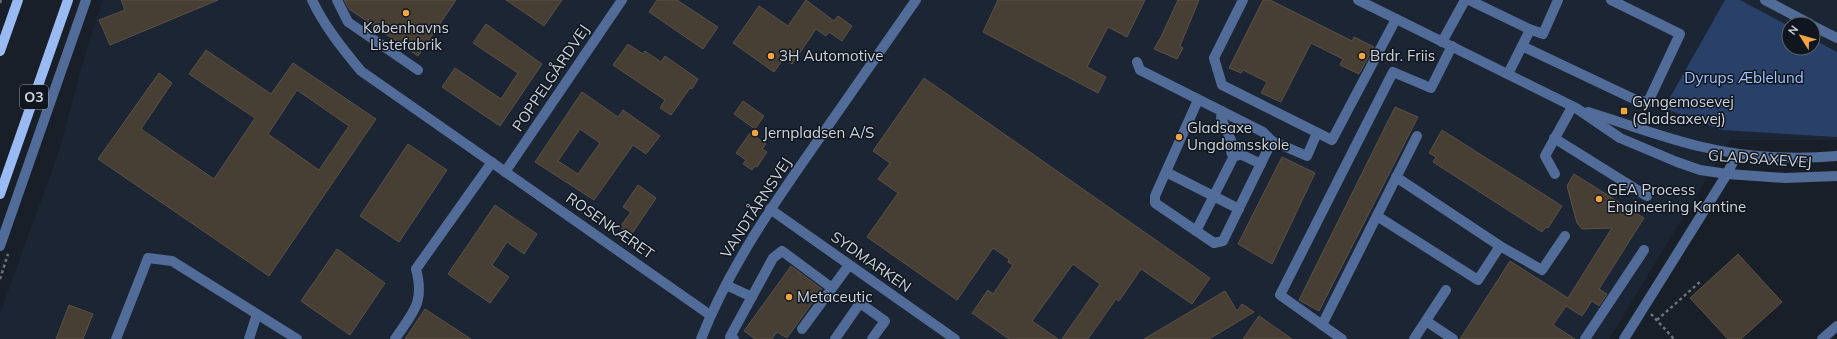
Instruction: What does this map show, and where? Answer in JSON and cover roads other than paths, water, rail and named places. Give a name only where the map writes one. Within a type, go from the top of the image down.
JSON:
[{"type":"main road","points":[[0,51],[18,0]]},
{"type":"main road","name":"O3","points":[[0,194],[68,0]]},
{"type":"street","points":[[0,246],[86,0]]},
{"type":"street","name":"ROSENKÆRET","points":[[312,0],[325,25],[361,71],[710,315]]},
{"type":"street","points":[[337,0],[348,22],[418,70]]},
{"type":"street","name":"POPPELGÅRDVEJ","points":[[505,172],[622,0]]},
{"type":"street","name":"VANDTÅRNSVEJ","points":[[701,339],[710,315],[741,256],[770,209],[916,0]]},
{"type":"street","points":[[1244,0],[1214,58],[1222,85],[1332,140],[1396,19]]},
{"type":"street","name":"GLADSAXEVEJ","points":[[1358,0],[1574,108],[1627,141],[1677,162],[1700,170],[1727,174],[1785,178],[1837,176]]},
{"type":"street","points":[[1442,42],[1465,0]]},
{"type":"street","points":[[1468,0],[1529,29],[1543,34],[1558,0]]},
{"type":"street","points":[[1522,46],[1636,100],[1648,102],[1680,34],[1610,0]]},
{"type":"street","points":[[1765,0],[1795,16]]},
{"type":"street","points":[[1508,74],[1530,32],[1529,29]]},
{"type":"street","points":[[1821,30],[1837,38]]},
{"type":"street","points":[[1342,339],[1280,295],[1393,72],[1431,88],[1452,46]]},
{"type":"street","points":[[1137,62],[1140,70],[1263,132],[1272,142],[1307,156],[1317,133]]},
{"type":"street","points":[[1198,100],[1155,196],[1155,203],[1214,243],[1223,241],[1272,142]]},
{"type":"street","points":[[1555,174],[1544,156],[1574,108]]},
{"type":"street","name":"GLADSAXEVEJ","points":[[1574,108],[1698,146],[1737,154],[1785,158],[1837,156]]},
{"type":"street","points":[[1222,111],[1221,118],[1236,152],[1261,164]]},
{"type":"street","points":[[1322,325],[1417,136]]},
{"type":"street","points":[[1554,138],[1646,196]]},
{"type":"street","points":[[1196,231],[1236,152]]},
{"type":"street","points":[[1624,339],[1727,174],[1737,154]]},
{"type":"street","points":[[395,339],[417,307],[420,298],[420,281],[416,269],[492,162]]},
{"type":"street","points":[[1166,172],[1239,209]]},
{"type":"street","points":[[1396,177],[1500,246],[1542,270],[1565,236]]},
{"type":"street","name":"SYDMARKEN","points":[[770,209],[955,339]]},
{"type":"street","points":[[1377,216],[1478,280],[1500,246]]},
{"type":"street","points":[[1585,339],[1644,250]]},
{"type":"street","points":[[734,339],[730,338],[773,258],[782,251],[832,288]]},
{"type":"street","points":[[116,339],[148,258],[172,261],[297,339]]},
{"type":"street","points":[[802,329],[849,265]]},
{"type":"street","points":[[726,285],[752,297]]},
{"type":"street","points":[[1414,339],[1446,290]]},
{"type":"street","points":[[835,339],[860,303],[885,321],[872,339]]},
{"type":"street","points":[[249,339],[257,314]]},
{"type":"street","points":[[1426,321],[1453,339]]},
{"type":"street","points":[[1822,339],[1837,326]]},
{"type":"place","name":"Københavns Listefabrik","points":[[406,13]]},
{"type":"place","name":"3H Automotive","points":[[771,56]]},
{"type":"place","name":"Brdr. Friis","points":[[1362,56]]},
{"type":"place","name":"Gyngemosevej (Gladsaxevej)","points":[[1624,111]]},
{"type":"place","name":"Jernpladsen A/S","points":[[755,133]]},
{"type":"place","name":"Gladsaxe Ungdomsskole","points":[[1179,137]]},
{"type":"place","name":"GEA Process Engineering Kantine","points":[[1599,199]]},
{"type":"place","name":"Metaceutic","points":[[789,297]]},
{"type":"park label","name":"Dyrups Æblelund","points":[[1744,78]]}]
